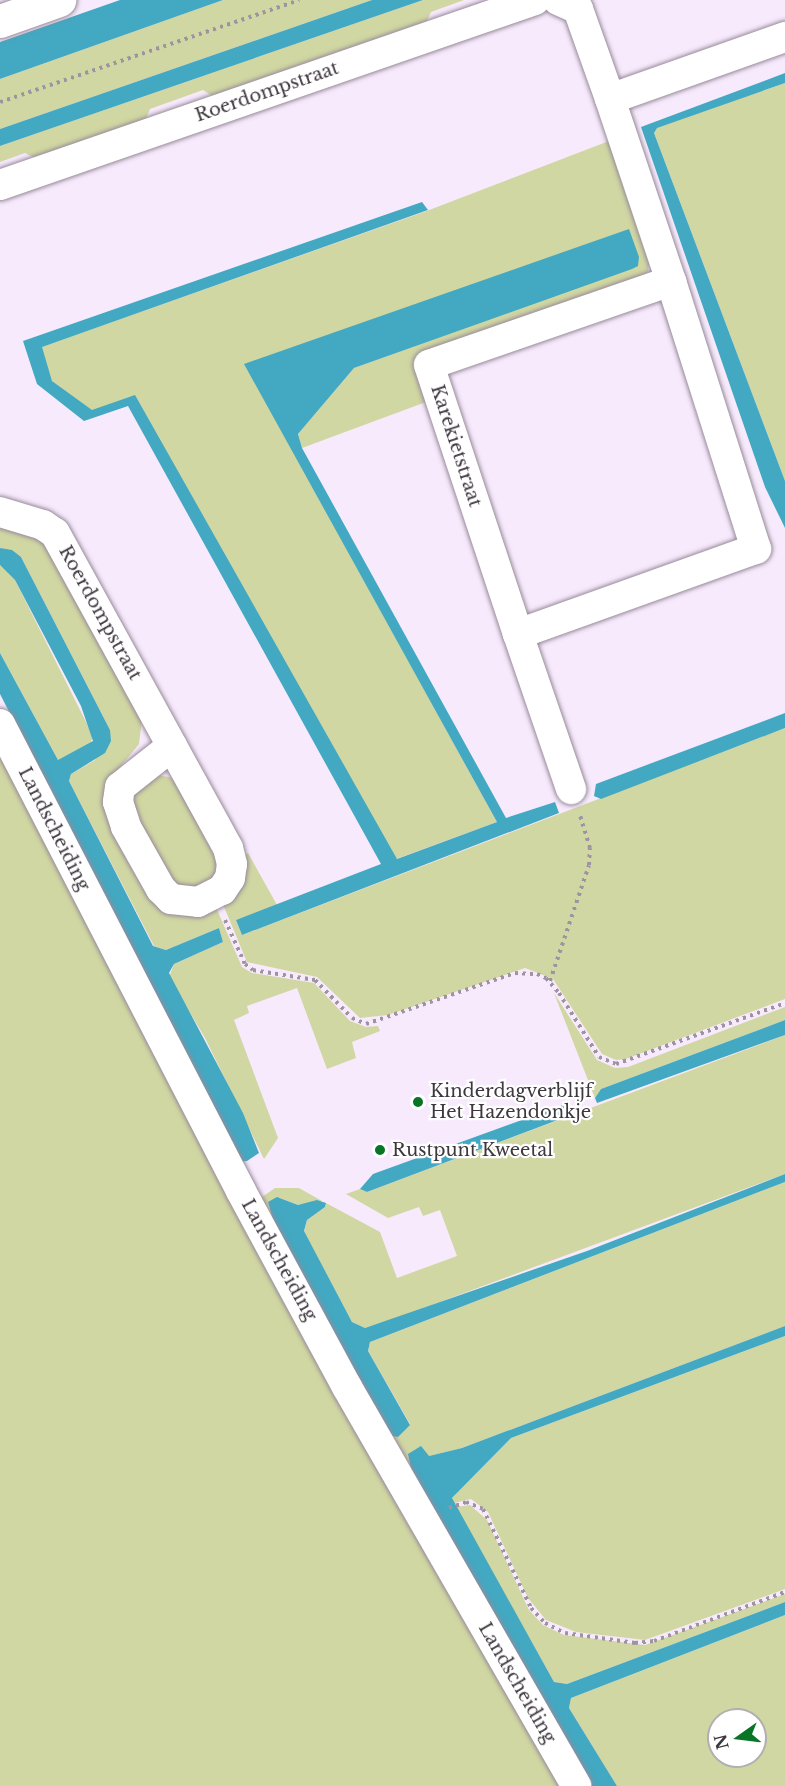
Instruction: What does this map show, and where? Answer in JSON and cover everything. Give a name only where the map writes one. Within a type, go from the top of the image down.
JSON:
[{"type":"street","points":[[0,21],[59,0]]},
{"type":"street","name":"Roerdompstraat","points":[[0,185],[535,0]]},
{"type":"street","points":[[518,634],[756,549],[671,281],[578,9],[558,0]]},
{"type":"street","points":[[610,99],[785,37]]},
{"type":"street","name":"Karekietstraat","points":[[571,789],[429,365],[671,281]]},
{"type":"street","name":"Roerdompstraat","points":[[0,512],[43,525],[55,533],[228,848],[230,878],[215,894]]},
{"type":"street","name":"Landscheiding","points":[[0,724],[241,1191],[347,1387],[576,1786]]},
{"type":"street","points":[[172,746],[120,787],[121,816],[161,890],[171,899],[198,902],[215,894]]},
{"type":"path","points":[[0,102],[298,0]]},
{"type":"path","points":[[550,981],[590,857],[571,789]]},
{"type":"path","points":[[215,894],[245,964],[253,970],[315,980],[352,1018],[366,1023],[389,1019],[515,973],[537,974],[550,981],[599,1057],[616,1064],[785,1004]]},
{"type":"path","points":[[458,1504],[471,1502],[486,1513],[531,1608],[544,1623],[564,1633],[635,1643],[654,1641],[785,1592]]},
{"type":"green space","points":[[223,0],[372,0],[0,129],[0,79]]},
{"type":"green space","points":[[423,0],[464,0],[431,12],[427,21],[212,96],[203,90],[150,109],[146,119],[35,158],[25,153],[0,162],[0,146]]},
{"type":"green space","points":[[785,83],[785,481],[654,133],[656,128]]},
{"type":"green space","points":[[609,141],[650,259],[647,275],[416,371],[426,402],[302,448],[298,434],[354,368],[638,266],[245,364],[497,822],[396,859],[135,396],[92,411],[52,381],[41,347],[424,212]]},
{"type":"green space","points":[[0,525],[41,538],[142,720],[139,744],[112,777],[174,914],[193,915],[215,905],[242,967],[252,973],[314,983],[350,1021],[366,1027],[378,1026],[380,1031],[352,1042],[356,1058],[327,1069],[297,988],[247,1006],[249,1013],[234,1020],[278,1138],[264,1159],[205,1038],[169,977],[174,964],[223,942],[219,928],[166,950],[154,946],[69,781],[71,774],[95,760],[110,730],[21,557],[0,548]]},
{"type":"green space","points":[[0,565],[15,580],[93,736],[90,745],[62,761],[58,760],[0,653]]},
{"type":"green space","points":[[785,728],[785,999],[626,1059],[616,1060],[602,1054],[553,979],[525,968],[388,1015],[360,1018],[317,977],[247,962],[222,902],[242,857],[248,853],[277,905],[236,920],[242,935]]},
{"type":"green space","points":[[0,743],[568,1786],[0,1786]]},
{"type":"green space","points":[[152,774],[174,778],[219,863],[213,879],[197,889],[181,890],[164,878],[130,810],[135,783]]},
{"type":"green space","points":[[554,993],[597,1060],[615,1068],[628,1067],[785,1007],[785,1020],[601,1089],[595,1098]]},
{"type":"green space","points":[[785,1035],[785,1174],[365,1328],[352,1322],[304,1232],[307,1220],[325,1207],[326,1203],[380,1232],[397,1278],[457,1256],[440,1210],[423,1216],[419,1207],[388,1218],[346,1194],[360,1189],[367,1192]]},
{"type":"green space","points":[[785,1182],[785,1326],[462,1448],[429,1456],[412,1473],[259,1207],[262,1197],[275,1188],[299,1188],[322,1201],[298,1205],[280,1198],[268,1202],[274,1223],[398,1437],[410,1424],[368,1351],[370,1342]]},
{"type":"green space","points":[[785,1336],[785,1589],[645,1640],[576,1632],[546,1620],[528,1598],[488,1512],[471,1499],[454,1503],[452,1498],[511,1438]]},
{"type":"green space","points":[[470,1505],[487,1520],[529,1610],[543,1625],[564,1635],[645,1645],[785,1594],[785,1602],[567,1684],[554,1682],[456,1507]]},
{"type":"green space","points":[[785,1615],[785,1786],[617,1786],[569,1708],[571,1698]]},
{"type":"water","points":[[120,0],[223,0],[0,79],[0,42]]},
{"type":"water","points":[[372,0],[423,0],[0,146],[0,129]]},
{"type":"water","points":[[785,73],[785,83],[657,128],[654,133],[785,481],[785,528],[765,487],[641,127]]},
{"type":"water","points":[[422,202],[428,210],[42,347],[52,381],[92,410],[135,395],[397,859],[497,822],[244,364],[629,229],[639,257],[638,266],[632,269],[354,368],[298,434],[302,448],[506,818],[555,802],[559,813],[242,935],[236,920],[381,864],[128,406],[84,421],[37,384],[23,341]]},
{"type":"water","points":[[0,548],[12,550],[21,557],[110,730],[111,741],[105,753],[71,774],[69,781],[153,946],[166,950],[219,928],[223,942],[174,964],[169,973],[243,1113],[259,1153],[247,1161],[240,1162],[0,694],[0,653],[58,760],[93,741],[81,706],[15,580],[0,565]]},
{"type":"water","points":[[785,713],[785,728],[601,799],[594,796],[596,784]]},
{"type":"water","points":[[785,1020],[785,1035],[597,1103],[595,1098],[601,1089]]},
{"type":"water","points":[[566,1104],[571,1115],[367,1192],[360,1189],[373,1174]]},
{"type":"water","points":[[785,1174],[785,1182],[370,1342],[368,1351],[410,1425],[398,1437],[388,1435],[274,1223],[268,1202],[277,1197],[298,1205],[317,1200],[326,1203],[325,1207],[307,1220],[304,1231],[352,1322],[365,1328],[587,1251]]},
{"type":"water","points":[[785,1326],[785,1336],[511,1438],[452,1498],[554,1682],[567,1684],[785,1602],[785,1615],[571,1698],[569,1708],[617,1786],[591,1786],[412,1473],[408,1454],[421,1446],[429,1456],[462,1448]]},
{"type":"place","name":"Kinderdagverblijf Het Hazendonkje","points":[[418,1102]]},
{"type":"place","name":"Rustpunt Kweetal","points":[[380,1150]]}]
